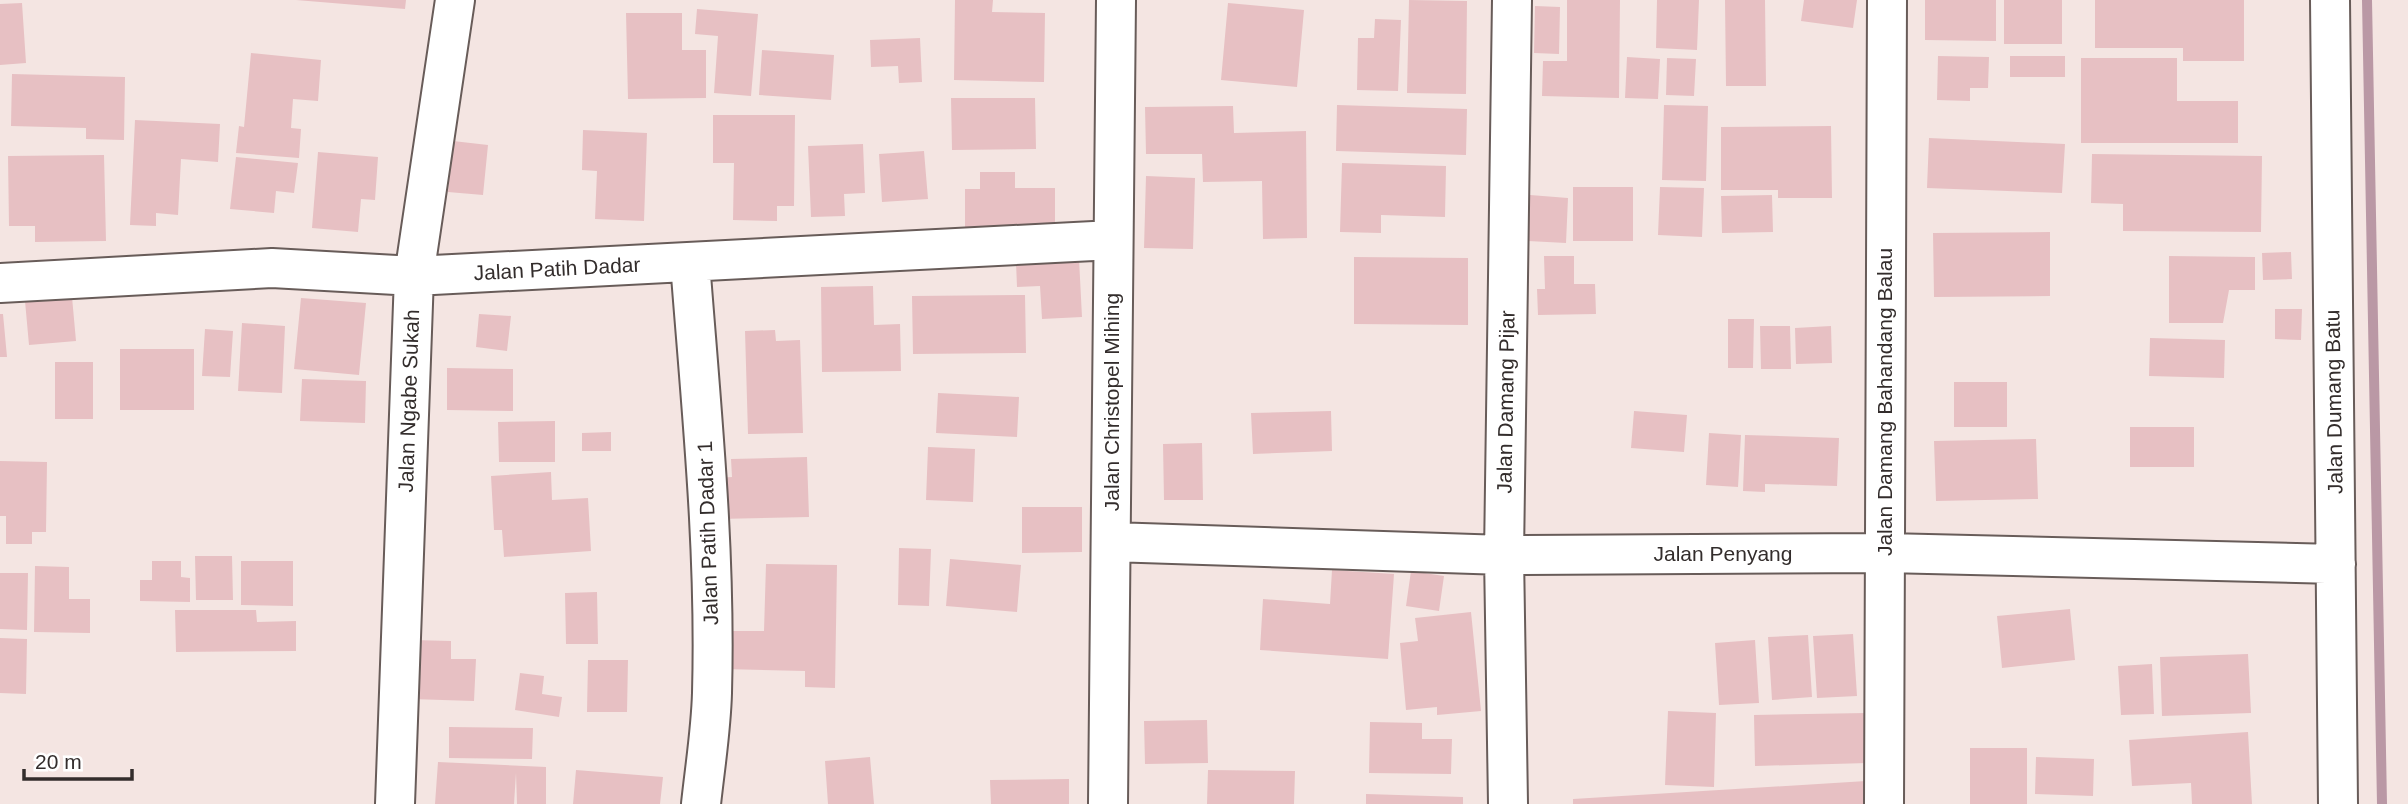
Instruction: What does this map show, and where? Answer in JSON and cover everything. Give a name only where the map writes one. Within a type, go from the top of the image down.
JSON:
[{"type":"street","name":"Jalan Ngabe Sukah","points":[[395,804],[414,276],[455,0]]},
{"type":"street","name":"Jalan Christopel Mihing","points":[[1108,804],[1116,0]]},
{"type":"street","name":"Jalan Damang Pijar","points":[[1508,804],[1504,555],[1512,0]]},
{"type":"street","name":"Jalan Damang Bahandang Balau","points":[[1884,804],[1887,0]]},
{"type":"street","name":"Jalan Dumang Batu","points":[[2330,0],[2338,804]]},
{"type":"street","name":"Jalan Patih Dadar","points":[[0,283],[272,268],[414,276],[1113,240]]},
{"type":"street","name":"Jalan Patih Dadar 1","points":[[690,262],[709,501],[712,598],[712,695],[701,804]]},
{"type":"street","name":"Jalan Penyang","points":[[1111,542],[1504,555],[1886,553],[2336,564]]},
{"type":"building","points":[[296,0],[406,0],[405,9]]},
{"type":"building","points":[[955,0],[993,0],[992,12],[1045,13],[1044,82],[954,80]]},
{"type":"building","points":[[1409,0],[1467,1],[1466,94],[1407,93]]},
{"type":"building","points":[[1567,0],[1620,0],[1619,98],[1542,96],[1543,61],[1567,61]]},
{"type":"building","points":[[1657,0],[1699,0],[1697,50],[1656,48]]},
{"type":"building","points":[[1725,0],[1765,0],[1766,86],[1726,86]]},
{"type":"building","points":[[1804,0],[1857,0],[1853,28],[1801,21]]},
{"type":"building","points":[[1925,0],[1996,0],[1996,41],[1925,40]]},
{"type":"building","points":[[2004,0],[2062,0],[2062,44],[2004,44]]},
{"type":"building","points":[[2095,0],[2244,0],[2244,61],[2183,61],[2183,48],[2095,48]]},
{"type":"building","points":[[22,3],[26,63],[0,65],[0,4]]},
{"type":"building","points":[[1228,3],[1304,10],[1297,87],[1221,80]]},
{"type":"building","points":[[1535,6],[1560,7],[1559,54],[1534,53]]},
{"type":"building","points":[[697,9],[758,14],[751,96],[714,93],[718,36],[695,34]]},
{"type":"building","points":[[626,13],[682,13],[682,50],[706,50],[706,98],[628,99]]},
{"type":"building","points":[[1375,19],[1401,20],[1398,91],[1357,90],[1358,38],[1374,38]]},
{"type":"building","points":[[920,38],[922,82],[899,83],[898,66],[871,67],[870,40]]},
{"type":"building","points":[[762,50],[834,55],[831,100],[759,95]]},
{"type":"building","points":[[251,53],[321,60],[318,101],[293,99],[291,128],[301,129],[299,158],[236,153],[239,126],[244,127]]},
{"type":"building","points":[[1938,56],[1989,57],[1988,88],[1970,88],[1970,101],[1937,100]]},
{"type":"building","points":[[2010,56],[2065,56],[2065,77],[2010,77]]},
{"type":"building","points":[[1627,57],[1660,59],[1658,99],[1625,98]]},
{"type":"building","points":[[1667,58],[1696,59],[1694,96],[1666,95]]},
{"type":"building","points":[[2081,58],[2177,58],[2177,101],[2238,101],[2238,143],[2081,143]]},
{"type":"building","points":[[12,74],[125,77],[124,140],[86,139],[86,128],[11,126]]},
{"type":"building","points":[[951,98],[1035,98],[1036,149],[952,150]]},
{"type":"building","points":[[1337,105],[1467,109],[1466,155],[1336,151]]},
{"type":"building","points":[[1664,105],[1708,106],[1706,181],[1662,180]]},
{"type":"building","points":[[1233,106],[1234,133],[1306,131],[1307,238],[1263,239],[1262,181],[1203,182],[1202,154],[1146,154],[1145,107]]},
{"type":"building","points":[[713,115],[795,115],[794,206],[777,206],[777,221],[733,220],[734,163],[713,163]]},
{"type":"building","points":[[135,120],[220,124],[218,162],[181,159],[178,215],[156,213],[156,226],[130,225]]},
{"type":"building","points":[[1831,126],[1832,198],[1778,198],[1778,190],[1721,190],[1721,127]]},
{"type":"building","points":[[583,130],[647,133],[644,221],[595,219],[597,171],[582,170]]},
{"type":"building","points":[[1929,138],[2065,144],[2062,193],[1927,188]]},
{"type":"building","points":[[453,141],[488,145],[483,195],[448,192]]},
{"type":"building","points":[[863,144],[865,193],[844,194],[845,216],[811,217],[808,146]]},
{"type":"building","points":[[924,151],[928,199],[882,202],[879,154]]},
{"type":"building","points":[[318,152],[378,157],[375,200],[361,199],[358,232],[312,228]]},
{"type":"building","points":[[2092,154],[2262,156],[2261,232],[2123,231],[2123,204],[2091,203]]},
{"type":"building","points":[[104,155],[106,241],[35,242],[35,226],[9,226],[8,156]]},
{"type":"building","points":[[236,157],[298,163],[294,193],[276,191],[274,213],[230,209]]},
{"type":"building","points":[[1342,163],[1446,166],[1445,217],[1381,215],[1381,233],[1340,232]]},
{"type":"building","points":[[980,172],[1015,172],[1015,188],[1055,188],[1055,233],[965,233],[965,189],[980,189]]},
{"type":"building","points":[[1146,176],[1195,178],[1193,249],[1144,248]]},
{"type":"building","points":[[1573,187],[1633,187],[1633,241],[1573,241]]},
{"type":"building","points":[[1660,187],[1704,188],[1702,237],[1658,235]]},
{"type":"building","points":[[1530,195],[1568,198],[1566,243],[1528,241]]},
{"type":"building","points":[[1772,195],[1773,232],[1722,233],[1721,196]]},
{"type":"building","points":[[2050,232],[2050,296],[1934,297],[1933,233]]},
{"type":"building","points":[[2291,252],[2292,279],[2263,280],[2262,253]]},
{"type":"building","points":[[1544,256],[1574,256],[1574,284],[1595,284],[1596,314],[1538,315],[1537,289],[1545,289]]},
{"type":"building","points":[[2169,256],[2255,257],[2255,290],[2229,290],[2223,323],[2169,323]]},
{"type":"building","points":[[1354,257],[1468,258],[1468,325],[1354,324]]},
{"type":"building","points":[[1079,259],[1082,317],[1042,319],[1040,286],[1017,287],[1016,262]]},
{"type":"building","points":[[71,286],[76,341],[29,345],[24,290]]},
{"type":"building","points":[[873,286],[874,325],[900,324],[901,371],[822,372],[821,287]]},
{"type":"building","points":[[1025,295],[1026,353],[913,354],[912,296]]},
{"type":"building","points":[[301,298],[366,303],[359,375],[294,369]]},
{"type":"building","points":[[2275,309],[2302,309],[2301,340],[2275,339]]},
{"type":"building","points":[[0,314],[3,314],[7,357],[0,357]]},
{"type":"building","points":[[479,314],[511,316],[507,351],[476,347]]},
{"type":"building","points":[[1728,319],[1754,319],[1753,368],[1728,368]]},
{"type":"building","points":[[242,323],[285,326],[282,393],[238,391]]},
{"type":"building","points":[[1760,326],[1790,326],[1791,369],[1761,369]]},
{"type":"building","points":[[1831,326],[1832,363],[1796,364],[1795,328]]},
{"type":"building","points":[[205,329],[233,331],[230,377],[202,376]]},
{"type":"building","points":[[775,330],[776,341],[800,340],[803,433],[748,434],[745,331]]},
{"type":"building","points":[[2150,338],[2225,340],[2224,378],[2149,376]]},
{"type":"building","points":[[120,349],[194,349],[194,410],[120,410]]},
{"type":"building","points":[[55,362],[93,362],[93,419],[55,419]]},
{"type":"building","points":[[447,368],[513,369],[513,411],[447,410]]},
{"type":"building","points":[[302,379],[366,381],[365,423],[300,421]]},
{"type":"building","points":[[1954,382],[2007,382],[2007,427],[1954,427]]},
{"type":"building","points":[[938,393],[1019,397],[1017,437],[936,433]]},
{"type":"building","points":[[1331,411],[1332,451],[1253,454],[1251,413]]},
{"type":"building","points":[[1634,411],[1687,415],[1684,452],[1631,448]]},
{"type":"building","points":[[555,421],[555,462],[499,462],[498,422]]},
{"type":"building","points":[[2130,427],[2194,427],[2194,467],[2130,467]]},
{"type":"building","points":[[611,432],[611,451],[582,451],[582,433]]},
{"type":"building","points":[[1709,433],[1741,435],[1738,487],[1706,485]]},
{"type":"building","points":[[1745,435],[1839,438],[1837,486],[1765,484],[1765,492],[1743,491]]},
{"type":"building","points":[[2036,439],[2038,499],[1936,501],[1934,441]]},
{"type":"building","points":[[1202,443],[1203,500],[1164,500],[1163,444]]},
{"type":"building","points":[[928,447],[975,449],[973,502],[926,500]]},
{"type":"building","points":[[807,457],[809,517],[718,519],[716,478],[732,477],[731,459]]},
{"type":"building","points":[[0,461],[47,462],[46,532],[32,532],[32,544],[6,544],[6,516],[0,516]]},
{"type":"building","points":[[551,472],[552,500],[588,498],[591,551],[504,557],[502,530],[494,530],[491,476]]},
{"type":"building","points":[[1022,507],[1082,507],[1082,552],[1022,553]]},
{"type":"building","points":[[899,548],[931,549],[929,606],[898,605]]},
{"type":"building","points":[[195,556],[232,556],[233,600],[196,600]]},
{"type":"building","points":[[950,559],[1021,565],[1017,612],[946,606]]},
{"type":"building","points":[[152,561],[181,561],[181,577],[190,578],[190,602],[140,601],[140,580],[152,580]]},
{"type":"building","points":[[241,561],[293,561],[293,606],[241,605]]},
{"type":"building","points":[[766,564],[837,565],[835,688],[805,687],[805,671],[723,669],[724,631],[764,631]]},
{"type":"building","points":[[35,566],[69,567],[69,599],[90,599],[90,633],[34,632]]},
{"type":"building","points":[[1332,570],[1394,574],[1388,659],[1260,650],[1263,599],[1330,604]]},
{"type":"building","points":[[1411,571],[1444,576],[1439,611],[1406,606]]},
{"type":"building","points":[[0,573],[28,573],[27,630],[0,629]]},
{"type":"building","points":[[597,592],[598,644],[566,644],[565,593]]},
{"type":"building","points":[[2070,609],[2075,660],[2002,668],[1997,616]]},
{"type":"building","points":[[175,610],[256,610],[257,622],[296,621],[296,651],[176,652]]},
{"type":"building","points":[[1471,612],[1481,711],[1437,715],[1437,707],[1406,710],[1400,643],[1418,641],[1415,618]]},
{"type":"building","points":[[1853,634],[1857,696],[1817,698],[1813,636]]},
{"type":"building","points":[[1808,635],[1812,697],[1772,700],[1768,637]]},
{"type":"building","points":[[0,638],[27,639],[26,694],[0,693]]},
{"type":"building","points":[[413,640],[451,641],[451,659],[476,659],[474,701],[411,699]]},
{"type":"building","points":[[1755,640],[1759,703],[1719,705],[1715,643]]},
{"type":"building","points":[[2248,654],[2251,713],[2162,716],[2160,657]]},
{"type":"building","points":[[588,660],[628,660],[627,712],[587,712]]},
{"type":"building","points":[[2152,664],[2154,714],[2121,715],[2118,666]]},
{"type":"building","points":[[520,673],[544,676],[542,694],[562,697],[559,717],[515,710]]},
{"type":"building","points":[[1668,711],[1716,713],[1714,787],[1665,785]]},
{"type":"building","points":[[1866,713],[1868,763],[1755,766],[1754,715]]},
{"type":"building","points":[[1207,720],[1208,763],[1145,764],[1144,721]]},
{"type":"building","points":[[1370,722],[1422,723],[1422,739],[1452,739],[1451,774],[1369,773]]},
{"type":"building","points":[[449,727],[533,728],[532,759],[449,758]]},
{"type":"building","points":[[2248,732],[2252,804],[2192,804],[2191,783],[2132,786],[2129,740]]},
{"type":"building","points":[[1970,748],[2027,748],[2027,804],[1970,804]]},
{"type":"building","points":[[870,757],[874,804],[828,804],[825,761]]},
{"type":"building","points":[[2036,757],[2094,759],[2093,796],[2035,794]]},
{"type":"building","points":[[438,762],[546,767],[546,804],[517,804],[516,773],[514,804],[435,804]]},
{"type":"building","points":[[576,770],[663,777],[660,804],[573,804]]},
{"type":"building","points":[[1208,770],[1295,771],[1294,804],[1207,804]]},
{"type":"building","points":[[1069,779],[1069,804],[991,804],[990,780]]},
{"type":"building","points":[[1866,781],[1867,804],[1573,804],[1573,799]]},
{"type":"building","points":[[1366,794],[1463,797],[1463,804],[1366,804]]},
{"type":"waterway","points":[[2367,0],[2382,804]]}]
